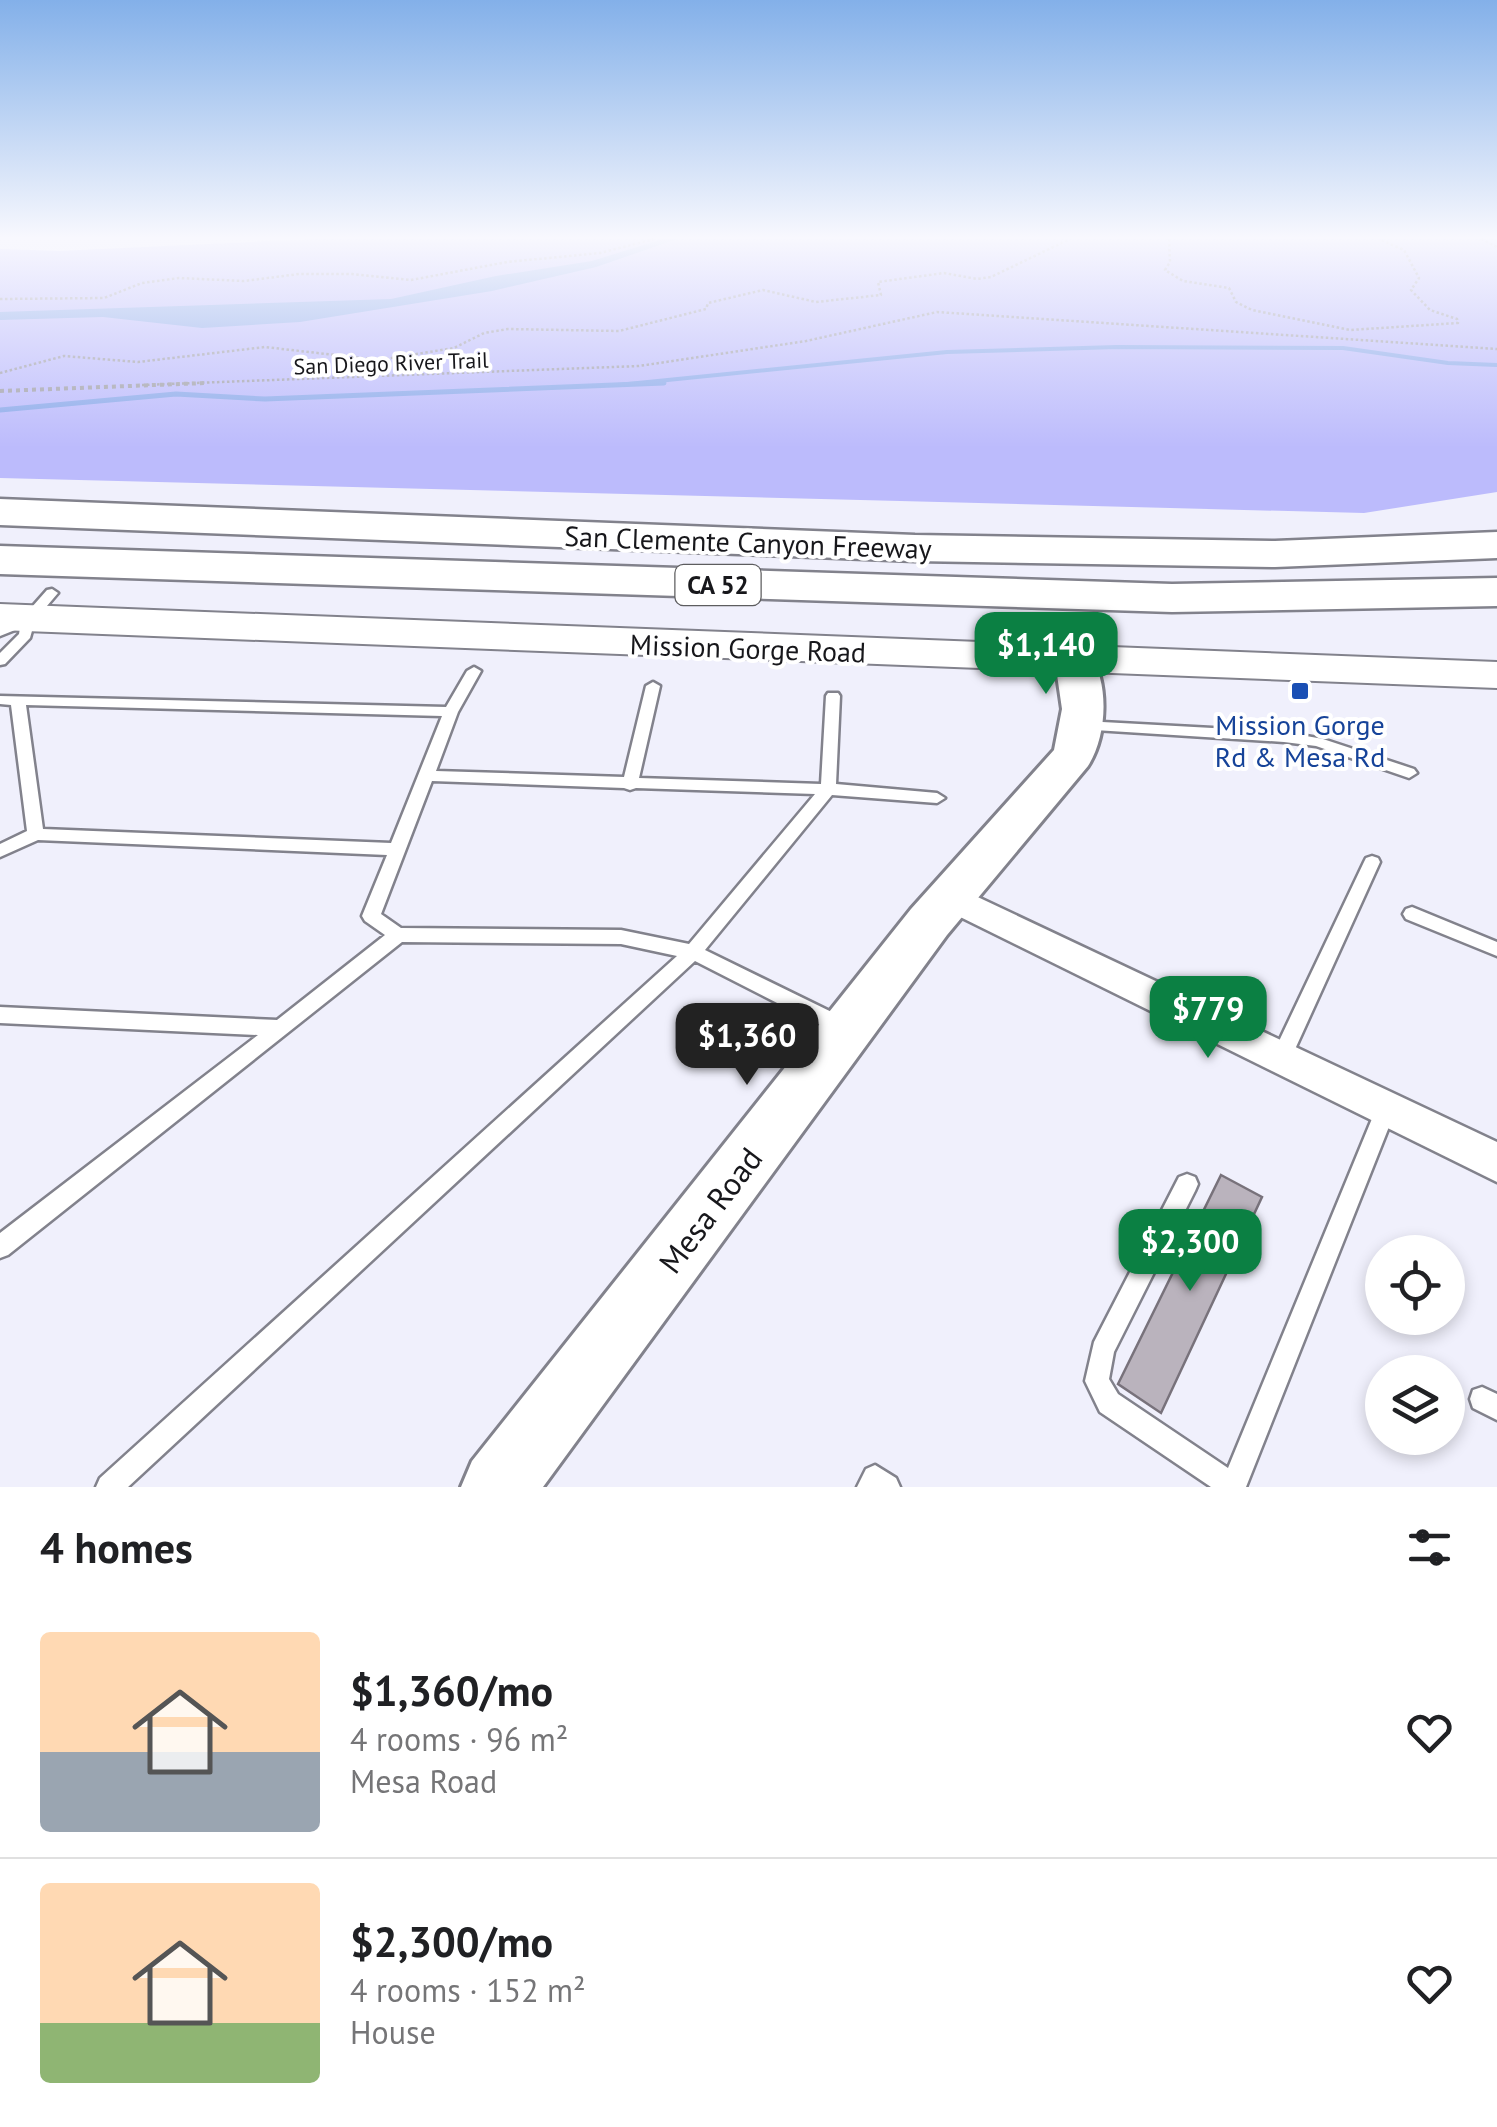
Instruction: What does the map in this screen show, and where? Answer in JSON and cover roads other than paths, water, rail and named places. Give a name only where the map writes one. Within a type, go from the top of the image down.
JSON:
[{"type":"highway","name":"San Clemente Canyon Freeway","points":[[0,512],[914,548],[1183,553],[1387,551],[1497,545]]},
{"type":"highway","points":[[1183,553],[1241,540],[1394,532],[1497,520]]},
{"type":"highway","name":"San Clemente Canyon Freeway","points":[[0,560],[945,593],[1343,598],[1497,592]]},
{"type":"highway","points":[[1343,598],[1497,610]]},
{"type":"main road","name":"Mission Gorge Road","points":[[16,611],[1072,647],[1497,675]]},
{"type":"main road","name":"Mission Gorge Road","points":[[1072,647],[1497,647]]},
{"type":"street","points":[[1072,647],[1084,726]]},
{"type":"street","name":"Mesa Road","points":[[498,1487],[950,896],[1073,756],[1084,726]]},
{"type":"street","points":[[950,896],[1497,1163]]},
{"type":"lane","points":[[0,661],[25,634],[16,611]]},
{"type":"lane","points":[[474,672],[451,712],[371,916],[398,935],[621,938],[693,952],[847,1029]]},
{"type":"lane","points":[[630,785],[653,686]]},
{"type":"lane","points":[[109,1487],[693,952],[828,788],[833,696]]},
{"type":"lane","points":[[36,834],[9,700],[451,712]]},
{"type":"lane","points":[[1084,726],[1318,742],[1409,774]]},
{"type":"lane","points":[[428,776],[828,788],[937,798]]},
{"type":"lane","points":[[0,850],[36,834],[395,849]]},
{"type":"lane","points":[[1281,1058],[1372,862]]},
{"type":"lane","points":[[1412,914],[1497,949]]},
{"type":"lane","points":[[0,1246],[398,935]]},
{"type":"lane","points":[[0,1015],[281,1028]]},
{"type":"lane","points":[[1187,1184],[1102,1350],[1096,1371],[1100,1392],[1109,1403],[1233,1487],[1386,1109]]},
{"type":"waterway","points":[[621,385],[947,352],[1117,347],[1343,348],[1448,363],[1497,365]]},
{"type":"waterway","points":[[621,385],[664,383]]},
{"type":"waterway","points":[[0,410],[176,394],[265,399],[621,385]]},
{"type":"place","name":"Mission Gorge Rd & Mesa Rd","points":[[1300,691]]}]
